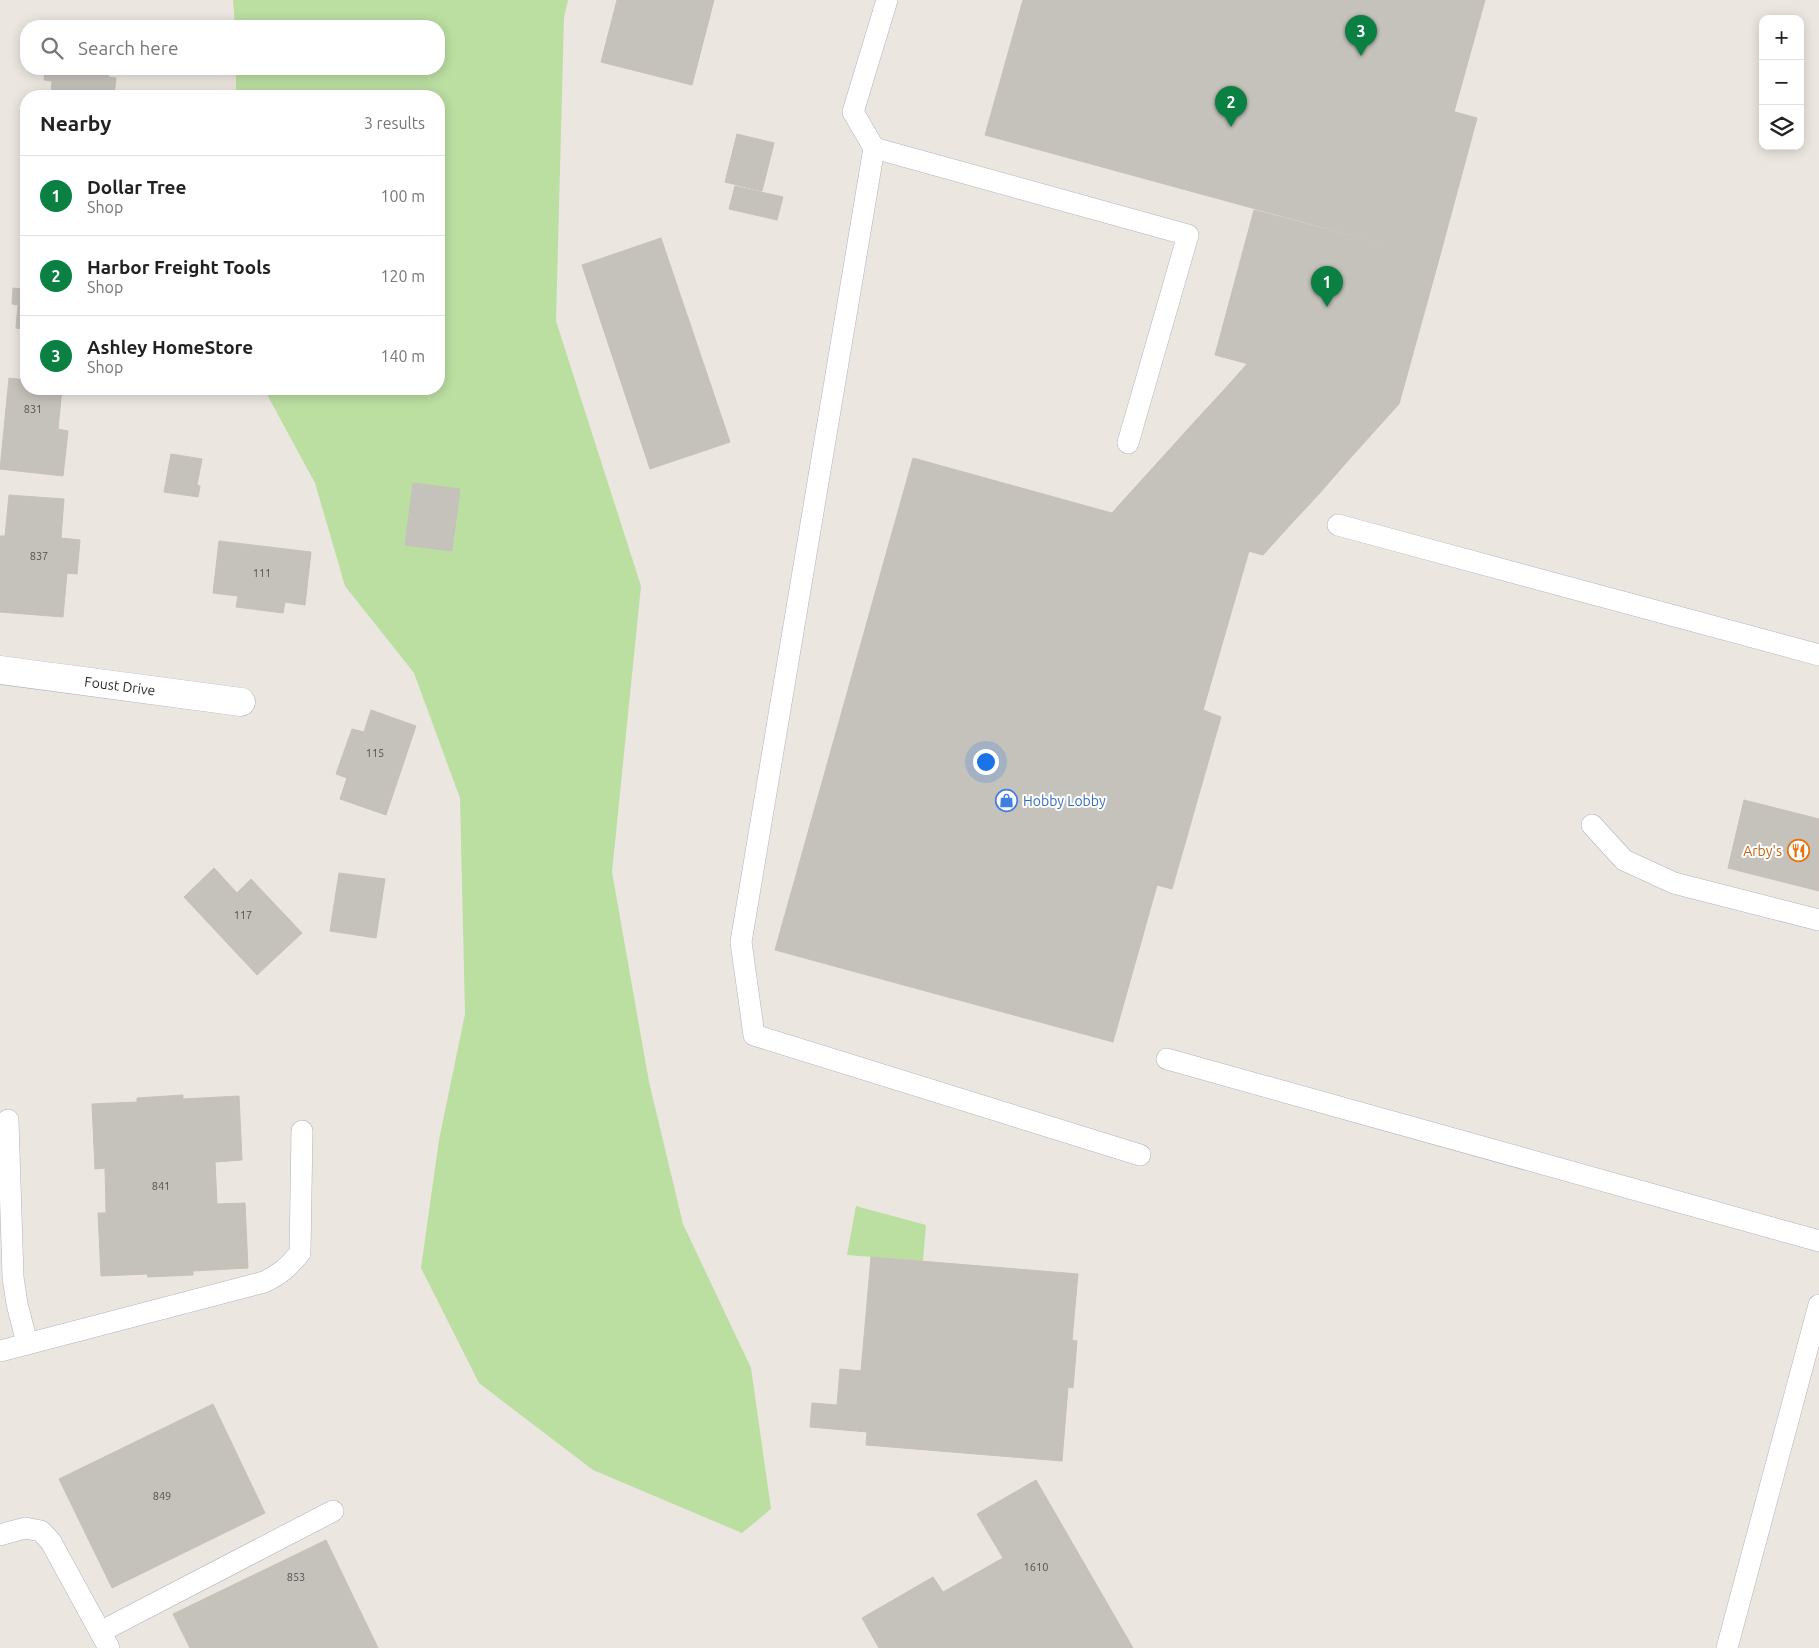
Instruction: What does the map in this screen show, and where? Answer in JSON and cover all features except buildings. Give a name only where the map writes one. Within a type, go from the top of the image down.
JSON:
[{"type":"street","name":"Foust Drive","points":[[0,670],[241,702]]},
{"type":"lane","points":[[888,0],[853,112],[874,148],[741,942],[754,1035],[1140,1155]]},
{"type":"lane","points":[[874,148],[1188,235],[1128,443]]},
{"type":"lane","points":[[1338,525],[1819,655]]},
{"type":"lane","points":[[1592,824],[1624,860],[1674,883],[1819,920]]},
{"type":"lane","points":[[1167,1059],[1819,1241]]},
{"type":"lane","points":[[8,1120],[13,1277],[17,1304],[28,1343]]},
{"type":"lane","points":[[0,1350],[264,1282],[278,1276],[289,1267],[300,1253],[302,1131]]},
{"type":"lane","points":[[1727,1648],[1819,1305]]},
{"type":"lane","points":[[0,1535],[25,1528],[41,1531],[52,1542],[104,1640],[333,1511]]},
{"type":"green space","points":[[233,0],[568,0],[564,18],[556,321],[641,586],[612,872],[649,1082],[683,1224],[751,1368],[771,1509],[742,1533],[593,1470],[479,1383],[421,1268],[439,1140],[465,1014],[460,798],[414,673],[345,586],[315,483],[267,395],[445,395],[445,90],[236,90],[236,75],[445,75],[445,20],[235,20]]},
{"type":"green space","points":[[856,1206],[926,1225],[923,1261],[847,1255]]},
{"type":"place","name":"Ashley HomeStore","points":[[1361,56]]},
{"type":"place","name":"Harbor Freight Tools","points":[[1231,127]]},
{"type":"place","name":"Dollar Tree","points":[[1327,307]]},
{"type":"place","name":"Hobby Lobby","points":[[1007,801]]},
{"type":"place","name":"Arby's","points":[[1798,851]]}]
